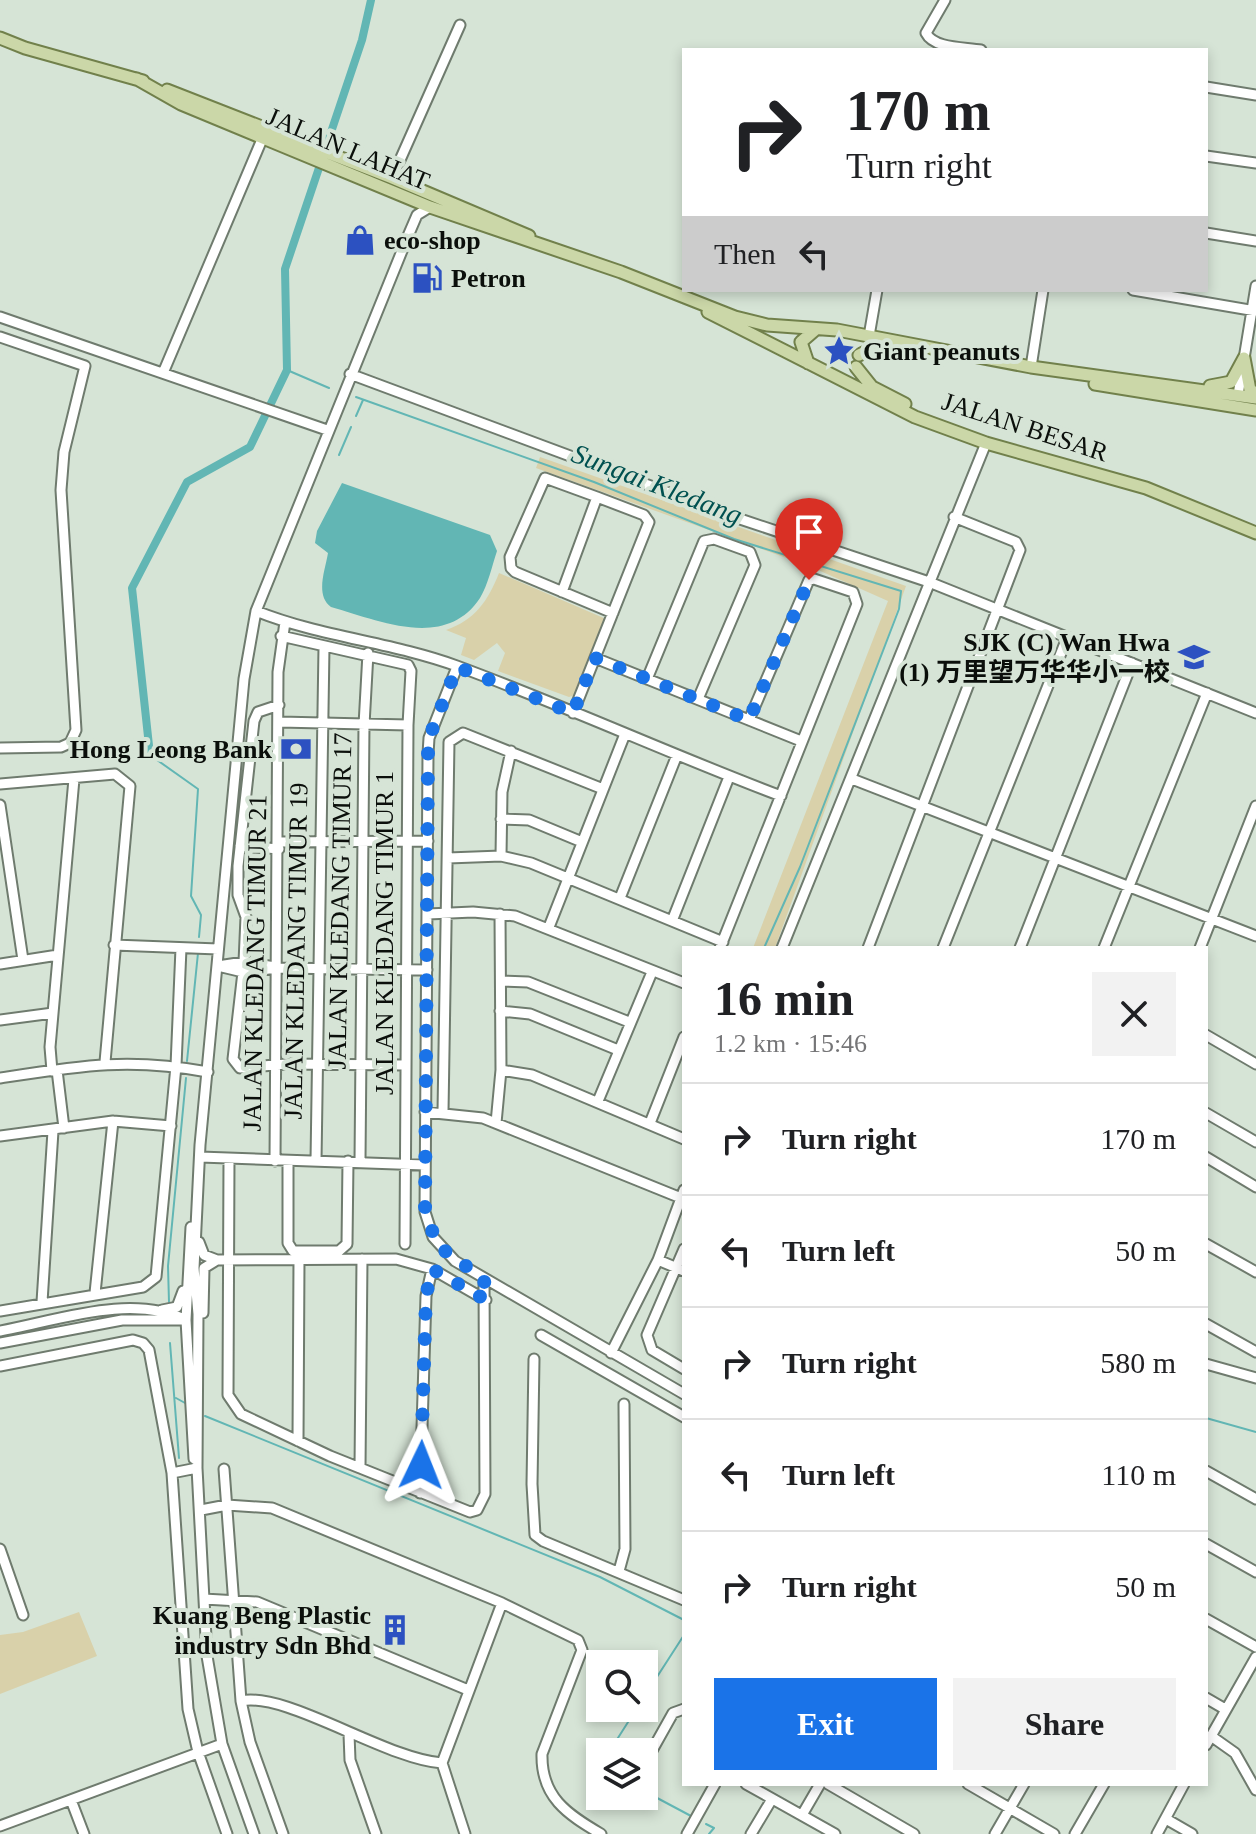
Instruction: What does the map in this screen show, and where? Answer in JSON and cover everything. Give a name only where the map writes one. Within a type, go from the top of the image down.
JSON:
[{"type":"main road","name":"JALAN LAHAT","points":[[0,38],[25,48],[137,79],[307,151],[392,178],[547,246],[691,301],[767,325],[816,329]]},
{"type":"main road","name":"JALAN LAHAT","points":[[137,79],[181,104],[307,151]]},
{"type":"main road","name":"JALAN LAHAT","points":[[328,159],[430,207],[528,243],[547,246]]},
{"type":"main road","name":"JALAN LAHAT","points":[[691,301],[810,365]]},
{"type":"main road","points":[[1256,395],[1031,367],[849,332],[816,329],[801,342],[801,349],[810,365],[831,376],[850,372],[867,349],[887,347],[1256,409]]},
{"type":"main road","points":[[849,332],[857,341],[858,361]]},
{"type":"main road","points":[[1182,386],[1227,385],[1234,379],[1244,358]]},
{"type":"main road","points":[[1244,358],[1248,387],[1256,395]]},
{"type":"main road","name":"JALAN BESAR","points":[[858,361],[872,387],[921,416],[986,443],[1186,503],[1256,535]]},
{"type":"main road","name":"JALAN BESAR","points":[[831,376],[915,417],[921,416]]},
{"type":"main road","points":[[1193,400],[1239,393]]},
{"type":"main road","points":[[1239,393],[1256,409]]},
{"type":"street","points":[[945,0],[926,33],[936,43],[968,48]]},
{"type":"street","points":[[392,178],[460,25]]},
{"type":"street","points":[[1208,87],[1256,95]]},
{"type":"street","points":[[163,373],[263,137]]},
{"type":"street","points":[[1208,156],[1256,163]]},
{"type":"street","points":[[413,200],[417,215]]},
{"type":"street","points":[[197,1388],[192,1331],[186,1320],[192,1304],[200,1145],[244,679],[256,611],[417,215],[430,207]]},
{"type":"street","points":[[1208,233],[1256,241]]},
{"type":"street","points":[[1239,393],[1256,286]]},
{"type":"street","points":[[869,336],[877,292]]},
{"type":"street","points":[[1031,367],[1043,292]]},
{"type":"street","points":[[1145,292],[1254,310]]},
{"type":"street","points":[[0,317],[327,430]]},
{"type":"street","points":[[0,337],[85,366],[62,471],[76,730],[70,743],[61,747],[0,748]]},
{"type":"street","points":[[350,374],[734,517],[929,582],[1256,713]]},
{"type":"street","points":[[783,946],[986,443]]},
{"type":"street","points":[[573,713],[613,613],[648,525],[644,515],[549,478],[539,484],[509,563],[515,572],[613,613]]},
{"type":"street","points":[[562,592],[597,497]]},
{"type":"street","points":[[869,946],[999,612],[1019,546],[954,517]]},
{"type":"street","points":[[647,679],[702,545],[714,539],[750,552],[756,559],[698,699]]},
{"type":"street","points":[[448,858],[501,856],[569,877],[722,945],[857,604],[853,592],[809,580],[749,720]]},
{"type":"street","points":[[256,611],[285,622],[457,667],[781,796]]},
{"type":"street","name":"JALAN KLEDANG TIMUR 21","points":[[275,1161],[279,705],[281,636],[285,622]]},
{"type":"street","points":[[281,636],[368,656]]},
{"type":"street","points":[[944,946],[1067,638]]},
{"type":"street","name":"JALAN KLEDANG TIMUR 17","points":[[360,1161],[364,725],[368,642]]},
{"type":"street","name":"JALAN KLEDANG TIMUR 19","points":[[316,1161],[324,647]]},
{"type":"street","name":"JALAN KLEDANG TIMUR 1","points":[[368,656],[408,665],[411,671],[408,725],[405,1244]]},
{"type":"street","points":[[595,658],[801,741]]},
{"type":"street","points":[[1021,946],[1132,663]]},
{"type":"street","points":[[457,667],[429,738],[425,1212],[433,1237],[446,1255],[682,1393]]},
{"type":"street","points":[[1105,946],[1207,693]]},
{"type":"street","points":[[279,705],[258,712],[254,721],[240,846],[238,887],[246,917],[244,967],[233,1059],[240,1068],[317,1064],[405,1065]]},
{"type":"street","points":[[280,722],[408,725]]},
{"type":"street","points":[[443,1112],[447,747],[453,737],[463,733],[603,789]]},
{"type":"street","points":[[549,927],[625,734]]},
{"type":"street","points":[[501,856],[501,819],[511,751]]},
{"type":"street","points":[[620,898],[677,755]]},
{"type":"street","points":[[0,784],[115,774],[124,778],[130,786],[105,1062]]},
{"type":"street","points":[[672,921],[729,777]]},
{"type":"street","points":[[64,1128],[54,1070],[53,1013],[74,779]]},
{"type":"street","points":[[852,779],[1256,936]]},
{"type":"street","points":[[0,805],[23,960]]},
{"type":"street","points":[[1201,946],[1256,806]]},
{"type":"street","points":[[501,819],[529,820],[582,842]]},
{"type":"street","points":[[240,846],[428,841]]},
{"type":"street","points":[[428,914],[500,914],[549,927],[682,982]]},
{"type":"street","points":[[496,1123],[501,1070],[500,914]]},
{"type":"street","points":[[114,945],[218,949]]},
{"type":"street","points":[[0,1311],[143,1287],[156,1277],[176,1066],[181,948]]},
{"type":"street","points":[[0,964],[58,955]]},
{"type":"street","points":[[218,966],[427,970]]},
{"type":"street","points":[[598,1101],[652,972]]},
{"type":"street","points":[[501,981],[528,982],[629,1022]]},
{"type":"street","points":[[500,1011],[530,1014],[618,1050]]},
{"type":"street","points":[[0,1020],[53,1013]]},
{"type":"street","points":[[1208,1036],[1256,1064]]},
{"type":"street","points":[[650,1123],[682,1042]]},
{"type":"street","points":[[0,1078],[105,1062],[176,1066],[208,1072]]},
{"type":"street","points":[[501,1070],[532,1075],[682,1138]]},
{"type":"street","points":[[425,1112],[443,1112],[496,1123],[682,1194]]},
{"type":"street","points":[[1208,1114],[1256,1142]]},
{"type":"street","points":[[0,1136],[113,1121],[171,1126]]},
{"type":"street","points":[[95,1293],[113,1121]]},
{"type":"street","points":[[42,1302],[53,1131]]},
{"type":"street","points":[[200,1157],[425,1165]]},
{"type":"street","points":[[197,1468],[193,1454],[187,1366],[186,1282],[200,1157]]},
{"type":"street","points":[[1208,1158],[1256,1187]]},
{"type":"street","points":[[229,1159],[228,1395],[241,1414],[360,1468],[470,1512],[482,1504],[485,1494],[484,1279]]},
{"type":"street","points":[[288,1161],[288,1243],[293,1251],[339,1251],[347,1244],[348,1161]]},
{"type":"street","points":[[611,1353],[658,1260],[682,1197]]},
{"type":"street","points":[[197,1218],[200,1249],[208,1259],[396,1259],[432,1269],[486,1300]]},
{"type":"street","points":[[1208,1245],[1256,1272]]},
{"type":"street","points":[[360,1468],[362,1259]]},
{"type":"street","points":[[217,1260],[206,1265],[203,1273],[197,1388],[197,1468],[204,1599],[211,1691],[222,1744],[254,1834]]},
{"type":"street","points":[[298,1441],[299,1260]]},
{"type":"street","points":[[658,1260],[680,1269],[647,1335],[647,1343],[682,1368]]},
{"type":"street","points":[[194,1268],[196,1375]]},
{"type":"street","points":[[420,1493],[426,1296],[432,1269]]},
{"type":"street","points":[[0,1343],[150,1316],[177,1307],[186,1282]]},
{"type":"street","points":[[0,1331],[108,1311],[186,1320]]},
{"type":"street","points":[[150,1316],[175,1329],[182,1340],[187,1366]]},
{"type":"street","points":[[1208,1325],[1256,1352]]},
{"type":"street","points":[[541,1335],[682,1416]]},
{"type":"street","points":[[574,1354],[583,1336]]},
{"type":"street","points":[[0,1366],[133,1340],[143,1343],[149,1350],[172,1473],[183,1666],[198,1752],[227,1834]]},
{"type":"street","points":[[534,1359],[532,1484],[535,1535],[682,1599]]},
{"type":"street","points":[[1208,1365],[1256,1378]]},
{"type":"street","points":[[619,1571],[625,1549],[624,1404]]},
{"type":"street","points":[[172,1473],[197,1468]]},
{"type":"street","points":[[224,1469],[231,1600],[241,1701],[250,1742],[283,1834]]},
{"type":"street","points":[[1208,1472],[1256,1499]]},
{"type":"street","points":[[201,1510],[227,1505],[272,1508],[502,1603],[578,1640],[582,1650],[542,1754],[542,1768],[554,1801],[588,1831],[601,1834]]},
{"type":"street","points":[[1208,1545],[1256,1572]]},
{"type":"street","points":[[0,1549],[23,1615]]},
{"type":"street","points":[[204,1599],[257,1602],[468,1690]]},
{"type":"street","points":[[465,1834],[442,1763],[502,1603]]},
{"type":"street","points":[[1208,1620],[1256,1647]]},
{"type":"street","points":[[1255,1661],[1208,1741],[1235,1753],[1256,1790]]},
{"type":"street","points":[[1208,1699],[1225,1709]]},
{"type":"street","points":[[241,1701],[276,1703],[349,1734],[427,1762],[442,1763]]},
{"type":"street","points":[[658,1740],[673,1713],[682,1710]]},
{"type":"street","points":[[349,1734],[350,1760],[376,1834]]},
{"type":"street","points":[[0,1826],[222,1744]]},
{"type":"street","points":[[687,1834],[714,1786]]},
{"type":"street","points":[[749,1786],[835,1834]]},
{"type":"street","points":[[802,1815],[819,1786]]},
{"type":"street","points":[[831,1786],[914,1834]]},
{"type":"street","points":[[995,1834],[1023,1786]]},
{"type":"street","points":[[1075,1834],[1103,1786]]},
{"type":"street","points":[[1157,1834],[1183,1786]]},
{"type":"street","points":[[981,1787],[1009,1809],[1054,1834]]},
{"type":"street","points":[[751,1834],[772,1799]]},
{"type":"street","points":[[71,1800],[84,1834]]},
{"type":"street","points":[[1166,1819],[1192,1834]]},
{"type":"shaded area","points":[[540,457],[906,586],[776,946],[754,946],[888,601],[809,566],[536,468]]},
{"type":"shaded area","points":[[499,573],[606,619],[575,695],[569,697],[498,671],[505,653],[497,643],[474,660],[461,655],[466,638],[446,630],[473,615]]},
{"type":"shaded area","points":[[79,1612],[97,1656],[0,1694],[0,1635],[23,1632]]},
{"type":"water","points":[[342,483],[490,535],[497,551],[490,575],[480,598],[465,614],[449,624],[430,628],[410,627],[369,619],[331,607],[326,602],[322,582],[328,553],[315,543],[317,531]]},
{"type":"waterway","name":"Sungai Kledang","points":[[150,755],[132,588],[187,482],[250,447],[287,370],[285,269],[362,40],[371,0]]},
{"type":"waterway","name":"Sungai Kledang","points":[[287,370],[329,388]]},
{"type":"waterway","name":"Sungai Kledang","points":[[356,397],[594,482],[734,539],[901,591],[899,609],[800,867],[765,946]]},
{"type":"waterway","points":[[356,416],[363,400]]},
{"type":"waterway","points":[[339,455],[351,427]]},
{"type":"waterway","points":[[150,755],[198,789],[191,896],[201,915],[199,937]]},
{"type":"waterway","points":[[187,1061],[198,953]]},
{"type":"waterway","points":[[169,1302],[168,1266],[186,1078]]},
{"type":"waterway","points":[[170,1343],[179,1458]]},
{"type":"waterway","points":[[176,1398],[185,1403]]},
{"type":"waterway","points":[[205,1416],[600,1577],[682,1619]]},
{"type":"waterway","name":"Sungai Kledang","points":[[1208,1419],[1256,1432]]},
{"type":"waterway","points":[[658,1675],[682,1638]]},
{"type":"waterway","points":[[618,1738],[628,1722]]},
{"type":"waterway","points":[[658,1798],[691,1816]]},
{"type":"waterway","points":[[706,1824],[714,1828],[709,1834]]},
{"type":"place","name":"eco-shop","points":[[360,240]]},
{"type":"place","name":"Petron","points":[[427,278]]},
{"type":"place","name":"Giant peanuts","points":[[839,351]]},
{"type":"place","name":"SJK (C) Wan Hwa (1) 万里望万华华小一校","points":[[1194,657]]},
{"type":"place","name":"Hong Leong Bank","points":[[296,749]]},
{"type":"place","name":"Kuang Beng Plastic industry Sdn Bhd","points":[[395,1630]]},
{"type":"route","points":[[421,1465],[426,1296],[432,1269],[486,1300],[484,1279],[446,1255],[438,1246],[425,1212],[428,754],[429,738],[457,667],[573,713],[595,658],[749,720],[809,580]]}]
